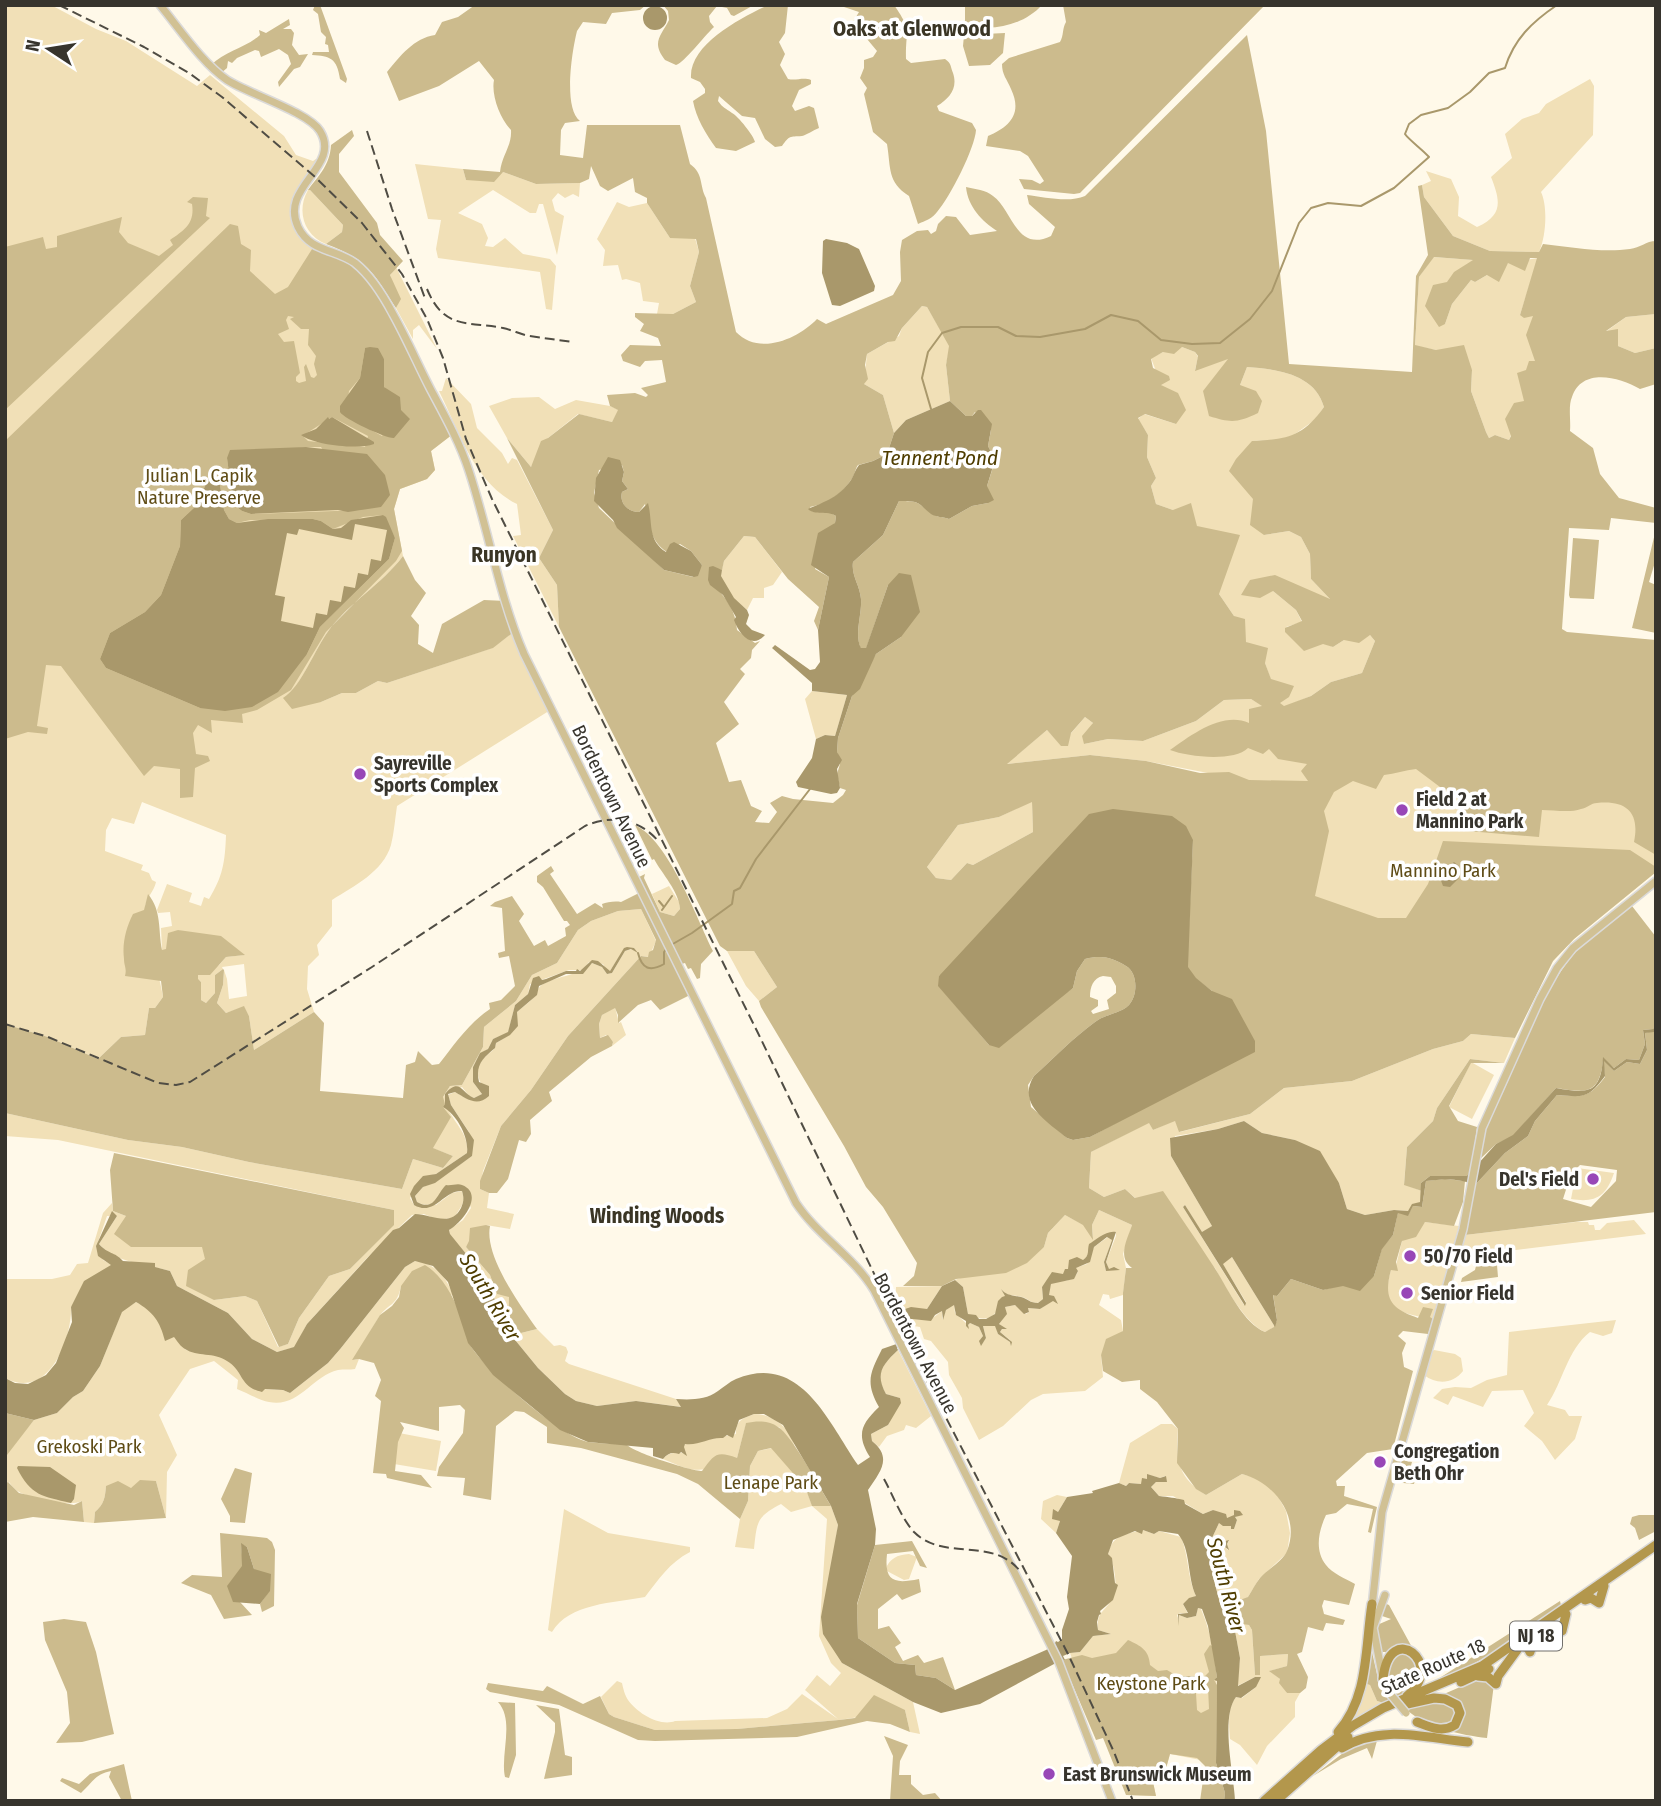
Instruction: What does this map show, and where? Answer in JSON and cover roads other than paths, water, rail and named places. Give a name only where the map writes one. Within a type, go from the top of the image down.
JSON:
[{"type":"highway","name":"State Route 18","points":[[1405,1705],[1490,1661],[1656,1545]]},
{"type":"highway","name":"State Route 18","points":[[1264,1801],[1367,1717],[1405,1705],[1476,1676],[1519,1648],[1528,1648],[1530,1652],[1534,1638],[1552,1625],[1558,1626],[1562,1631],[1566,1614],[1591,1598],[1599,1603],[1604,1586],[1656,1552]]},
{"type":"highway","points":[[1326,1751],[1358,1698],[1372,1604]]},
{"type":"highway","points":[[1383,1679],[1386,1660],[1391,1653],[1402,1648],[1415,1655],[1421,1667],[1421,1679],[1405,1705]]},
{"type":"highway","points":[[1476,1676],[1488,1677],[1496,1684],[1498,1676],[1519,1648]]},
{"type":"highway","points":[[1405,1705],[1440,1699],[1457,1705],[1460,1713],[1455,1725],[1447,1729],[1417,1722]]},
{"type":"highway","points":[[1326,1751],[1336,1751],[1365,1737],[1387,1734],[1468,1742]]},
{"type":"highway","name":"State Route 18","points":[[1276,1801],[1326,1751]]},
{"type":"main road","name":"Bordentown Avenue","points":[[160,5],[225,78],[306,119],[321,133],[324,143],[323,157],[298,193],[295,206],[297,225],[314,246],[355,263],[393,314],[466,461],[516,635],[796,1203],[815,1228],[862,1274],[874,1290],[1058,1660],[1112,1801]]},
{"type":"main road","points":[[1417,1722],[1405,1705],[1391,1695],[1383,1679],[1373,1629],[1372,1604],[1382,1512],[1448,1282],[1471,1188],[1482,1128],[1556,968],[1581,941],[1656,881]]},
{"type":"main road","points":[[1373,1629],[1385,1595]]},
{"type":"water","points":[[655,6],[666,13],[667,18],[660,29],[655,30],[644,23],[643,18],[650,7]]},
{"type":"water","points":[[826,239],[847,243],[859,249],[875,286],[874,291],[840,306],[832,305],[822,273],[823,241]]},
{"type":"water","points":[[365,348],[378,348],[384,359],[384,387],[400,397],[401,410],[410,419],[394,438],[366,428],[340,412],[340,406],[360,378]]},
{"type":"water","name":"Tennent Pond","points":[[950,401],[966,416],[972,416],[981,410],[992,424],[988,446],[995,460],[987,486],[994,500],[972,506],[949,519],[933,515],[915,502],[899,501],[883,535],[853,562],[853,572],[861,599],[858,637],[861,648],[866,648],[888,585],[899,573],[911,575],[920,612],[901,637],[876,654],[860,689],[852,696],[838,738],[837,752],[842,760],[837,769],[840,788],[837,793],[798,787],[796,782],[812,758],[816,739],[825,735],[835,736],[847,695],[812,691],[812,683],[772,648],[775,645],[810,670],[815,669],[820,662],[818,630],[829,577],[811,565],[818,533],[835,523],[836,516],[808,509],[841,491],[859,465],[887,454],[894,433],[906,420]]},
{"type":"water","points":[[328,417],[374,444],[358,447],[336,446],[301,435],[316,429]]},
{"type":"water","points":[[306,447],[367,454],[385,475],[390,495],[381,507],[348,512],[338,510],[251,514],[233,504],[227,458],[230,450]]},
{"type":"water","points":[[608,457],[620,460],[624,472],[622,481],[628,489],[622,492],[625,506],[639,512],[648,503],[656,542],[666,552],[674,542],[691,551],[702,565],[698,576],[664,570],[617,528],[613,520],[594,501],[596,478]]},
{"type":"water","points":[[213,476],[219,479],[224,510],[229,519],[237,523],[268,519],[313,519],[333,529],[341,528],[351,520],[383,515],[395,538],[389,559],[320,627],[307,654],[278,692],[252,707],[225,711],[200,708],[106,668],[100,659],[110,633],[145,612],[161,595],[180,546],[181,520],[197,505],[208,479]],"holes":[[[355,524],[387,530],[381,561],[371,559],[368,575],[358,573],[355,588],[344,586],[341,602],[330,600],[327,615],[316,613],[313,628],[281,621],[285,597],[275,595],[287,533],[297,535],[299,529],[352,540]]]},
{"type":"water","points":[[709,567],[722,570],[721,576],[734,598],[747,610],[749,615],[746,624],[752,630],[765,635],[760,639],[751,641],[746,638],[739,630],[734,620],[736,617],[723,595],[710,585]]},
{"type":"water","points":[[1113,809],[1172,816],[1186,826],[1193,840],[1188,967],[1196,978],[1212,991],[1232,999],[1255,1041],[1255,1052],[1090,1137],[1073,1140],[1067,1138],[1037,1112],[1029,1095],[1029,1086],[1034,1076],[1087,1028],[1099,1019],[1129,1005],[1134,996],[1135,984],[1130,969],[1111,959],[1085,959],[1077,971],[1073,988],[999,1048],[989,1045],[938,986],[939,976],[1089,814]]},
{"type":"water","points":[[1454,862],[1459,866],[1459,878],[1450,887],[1443,886],[1440,878]]},
{"type":"water","name":"South River","points":[[627,947],[634,948],[638,953],[631,949],[625,951],[612,973],[607,974],[602,967],[592,963],[583,974],[566,974],[539,986],[537,995],[517,1012],[518,1026],[510,1035],[496,1043],[495,1048],[479,1066],[479,1082],[489,1086],[489,1096],[476,1101],[455,1092],[448,1094],[451,1105],[474,1140],[472,1156],[435,1183],[423,1187],[415,1196],[417,1202],[428,1205],[446,1185],[460,1184],[469,1189],[472,1195],[469,1208],[449,1230],[450,1234],[484,1276],[511,1335],[538,1368],[565,1394],[576,1401],[597,1406],[636,1401],[681,1407],[676,1399],[703,1398],[736,1379],[758,1373],[778,1375],[795,1383],[810,1395],[858,1465],[870,1457],[863,1442],[862,1430],[879,1407],[871,1384],[874,1365],[882,1349],[908,1340],[899,1320],[902,1310],[911,1307],[927,1309],[942,1286],[955,1280],[963,1287],[968,1314],[976,1315],[979,1319],[995,1314],[998,1301],[1005,1296],[1001,1289],[1038,1303],[1043,1299],[1042,1287],[1052,1272],[1063,1274],[1065,1269],[1068,1269],[1069,1260],[1085,1258],[1089,1244],[1105,1234],[1116,1232],[1106,1262],[1109,1269],[1114,1267],[1120,1270],[1106,1271],[1104,1262],[1112,1240],[1107,1237],[1094,1247],[1090,1262],[1076,1268],[1078,1271],[1074,1279],[1051,1284],[1049,1295],[1054,1296],[1058,1304],[1053,1301],[1040,1309],[1028,1308],[1029,1312],[1024,1314],[1015,1305],[1005,1307],[1007,1314],[999,1324],[1007,1329],[1000,1332],[1012,1342],[1011,1346],[1010,1342],[998,1334],[995,1326],[983,1326],[986,1338],[981,1346],[979,1341],[983,1336],[979,1327],[970,1323],[969,1329],[966,1321],[956,1315],[954,1305],[946,1310],[943,1320],[942,1311],[931,1321],[907,1321],[913,1333],[914,1344],[897,1348],[884,1365],[881,1375],[886,1394],[900,1398],[901,1403],[888,1425],[871,1434],[872,1441],[882,1453],[883,1459],[880,1471],[868,1490],[876,1529],[875,1545],[857,1604],[858,1638],[895,1663],[915,1665],[916,1675],[936,1678],[955,1690],[1046,1650],[1062,1639],[1069,1609],[1067,1597],[1072,1556],[1056,1533],[1060,1521],[1052,1519],[1053,1509],[1058,1512],[1067,1497],[1093,1493],[1092,1491],[1119,1483],[1126,1486],[1129,1483],[1141,1484],[1142,1478],[1147,1479],[1147,1474],[1160,1478],[1166,1476],[1167,1482],[1156,1482],[1151,1487],[1159,1496],[1184,1500],[1185,1504],[1203,1514],[1213,1510],[1226,1514],[1227,1518],[1234,1515],[1234,1510],[1243,1515],[1235,1517],[1237,1520],[1234,1529],[1219,1523],[1212,1538],[1214,1544],[1229,1540],[1229,1550],[1225,1547],[1220,1549],[1217,1559],[1213,1561],[1214,1569],[1217,1570],[1212,1573],[1228,1622],[1244,1625],[1235,1631],[1240,1658],[1238,1686],[1255,1677],[1261,1677],[1256,1687],[1241,1698],[1236,1697],[1231,1706],[1228,1732],[1235,1801],[1224,1801],[1225,1793],[1216,1763],[1217,1681],[1214,1680],[1217,1677],[1208,1626],[1202,1609],[1198,1608],[1196,1616],[1187,1618],[1179,1615],[1179,1626],[1178,1614],[1188,1613],[1183,1604],[1196,1596],[1185,1547],[1178,1534],[1159,1531],[1154,1534],[1143,1530],[1142,1534],[1135,1531],[1113,1540],[1108,1554],[1112,1558],[1115,1583],[1118,1585],[1113,1600],[1100,1611],[1097,1622],[1098,1630],[1111,1634],[1093,1636],[1080,1652],[1063,1656],[1065,1660],[1055,1661],[1054,1664],[980,1704],[941,1713],[913,1702],[842,1663],[823,1634],[821,1617],[838,1525],[831,1506],[783,1425],[764,1414],[754,1414],[739,1420],[733,1438],[727,1435],[685,1444],[687,1456],[681,1452],[667,1455],[663,1459],[653,1456],[653,1448],[588,1442],[560,1430],[493,1375],[468,1343],[448,1282],[433,1266],[415,1261],[405,1267],[328,1363],[290,1393],[283,1390],[255,1390],[222,1358],[190,1351],[182,1347],[174,1337],[165,1341],[155,1318],[136,1302],[122,1312],[100,1366],[83,1391],[57,1413],[34,1420],[5,1413],[5,1378],[15,1383],[28,1384],[46,1375],[56,1363],[72,1322],[71,1307],[84,1281],[111,1265],[98,1256],[96,1246],[112,1211],[117,1216],[99,1244],[106,1250],[123,1261],[155,1263],[155,1267],[170,1271],[177,1286],[228,1313],[252,1339],[277,1352],[294,1347],[307,1324],[393,1230],[415,1214],[446,1219],[457,1214],[461,1208],[462,1191],[449,1194],[428,1208],[414,1205],[410,1194],[423,1176],[436,1174],[467,1153],[461,1127],[443,1107],[445,1094],[457,1086],[474,1098],[482,1094],[473,1082],[473,1067],[480,1053],[488,1049],[493,1039],[508,1032],[515,1005],[528,994],[533,978],[539,976],[542,980],[566,971],[580,971],[592,960],[598,961],[610,971]]},
{"type":"water","points":[[1656,1025],[1654,1032],[1645,1033],[1647,1050],[1640,1064],[1627,1062],[1614,1071],[1604,1061],[1605,1076],[1589,1093],[1580,1096],[1557,1095],[1535,1121],[1528,1136],[1505,1153],[1475,1185],[1451,1180],[1426,1181],[1422,1207],[1413,1206],[1408,1216],[1398,1213],[1393,1235],[1382,1249],[1374,1276],[1360,1291],[1343,1286],[1323,1290],[1291,1279],[1277,1296],[1273,1295],[1277,1320],[1275,1327],[1232,1257],[1223,1264],[1246,1303],[1245,1306],[1183,1207],[1185,1205],[1202,1232],[1212,1226],[1171,1156],[1170,1138],[1244,1121],[1262,1133],[1295,1140],[1320,1151],[1339,1183],[1347,1209],[1365,1215],[1394,1210],[1408,1211],[1412,1204],[1420,1202],[1421,1183],[1430,1176],[1467,1176],[1496,1144],[1513,1135],[1556,1088],[1577,1091],[1591,1089],[1599,1078],[1603,1057],[1614,1068],[1626,1059],[1639,1060],[1645,1044],[1643,1030],[1653,1029]]},
{"type":"water","points":[[18,1466],[50,1467],[76,1485],[74,1499],[71,1503],[38,1493],[27,1484]]},
{"type":"water","points":[[241,1543],[247,1547],[254,1569],[271,1574],[270,1591],[260,1604],[233,1602],[227,1586],[242,1566]]},
{"type":"waterway","points":[[931,409],[922,378],[928,352],[942,333],[961,327],[998,327],[1016,336],[1040,337],[1085,329],[1111,315],[1138,321],[1161,340],[1192,344],[1220,343],[1250,319],[1272,291],[1299,223],[1311,208],[1328,203],[1361,206],[1394,188],[1429,157],[1405,134],[1409,124],[1421,115],[1448,108],[1470,92],[1489,73],[1505,68],[1513,48],[1525,32],[1557,5]]},
{"type":"waterway","points":[[671,945],[732,904],[734,891],[740,888],[756,859],[810,789]]},
{"type":"waterway","points":[[662,910],[672,896]]},
{"type":"waterway","points":[[659,901],[664,907]]},
{"type":"waterway","points":[[638,953],[644,966],[655,968],[664,964],[664,952],[667,948]]},
{"type":"railway","points":[[59,5],[144,47],[189,73],[222,97],[314,176],[362,223],[402,274],[427,319],[443,358],[466,439],[492,499],[757,1031],[908,1344],[1068,1654],[1114,1752],[1133,1801]]},
{"type":"railway","points":[[367,131],[426,301]]},
{"type":"railway","points":[[427,289],[434,302],[449,318],[529,336],[573,342]]},
{"type":"railway","points":[[5,1024],[48,1037],[158,1083],[176,1085],[190,1082],[372,967],[585,826],[605,820],[625,821],[643,828],[659,842]]},
{"type":"railway","points":[[884,1479],[909,1526],[926,1541],[939,1546],[996,1554],[1020,1571]]},
{"type":"place","name":"Sayreville Sports Complex","points":[[360,774]]},
{"type":"place","name":"Field 2 at Mannino Park","points":[[1402,810]]},
{"type":"place","name":"Del's Field","points":[[1593,1179]]},
{"type":"place","name":"50/70 Field","points":[[1410,1256]]},
{"type":"place","name":"Senior Field","points":[[1407,1293]]},
{"type":"place","name":"Congregation Beth Ohr","points":[[1380,1462]]},
{"type":"place","name":"East Brunswick Museum","points":[[1049,1774]]},
{"type":"district","name":"Oaks at Glenwood","points":[[912,29]]},
{"type":"district","name":"Runyon","points":[[504,555]]},
{"type":"district","name":"Winding Woods","points":[[657,1216]]},
{"type":"park label","name":"Julian L. Capik Nature Preserve","points":[[199,486]]},
{"type":"park label","name":"Mannino Park","points":[[1443,870]]},
{"type":"park label","name":"Grekoski Park","points":[[89,1446]]},
{"type":"park label","name":"Lenape Park","points":[[771,1482]]},
{"type":"park label","name":"Keystone Park","points":[[1151,1683]]}]
